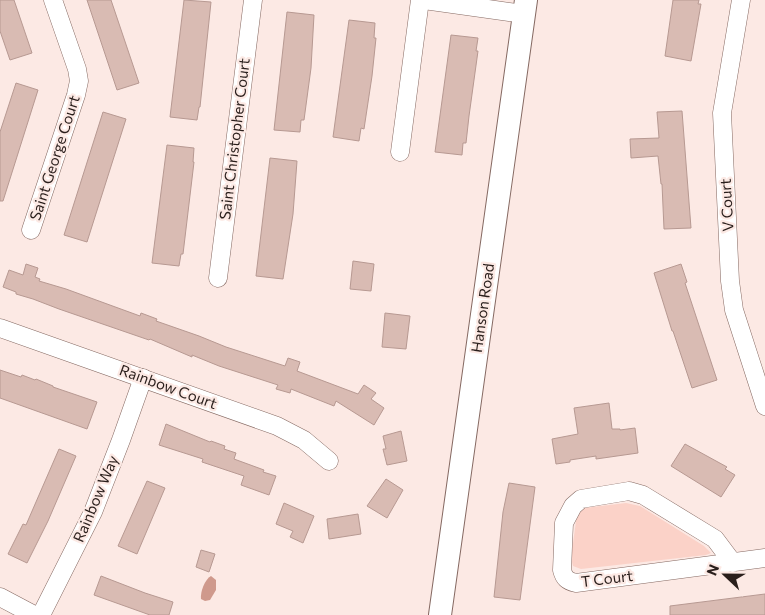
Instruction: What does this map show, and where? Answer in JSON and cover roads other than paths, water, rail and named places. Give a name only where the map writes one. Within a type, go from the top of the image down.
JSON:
[{"type":"street","name":"Saint George Court","points":[[31,230],[79,81],[77,69],[54,0]]},
{"type":"street","name":"Saint Christopher Court","points":[[218,278],[253,0]]},
{"type":"street","points":[[400,152],[422,0],[525,7]]},
{"type":"street","name":"V Court","points":[[741,0],[722,113],[730,281],[734,310],[765,406]]},
{"type":"street","name":"Hanson Road","points":[[440,615],[525,7]]},
{"type":"street","name":"Rainbow Court","points":[[0,328],[277,426],[304,440],[329,461]]},
{"type":"street","name":"Rainbow Way","points":[[41,615],[93,512],[143,378]]},
{"type":"street","name":"T Court","points":[[732,564],[715,539],[643,495],[629,491],[581,499],[573,506],[564,523],[562,570],[564,577],[570,582],[576,583],[732,564],[765,558]]},
{"type":"street","points":[[0,597],[34,615]]}]
